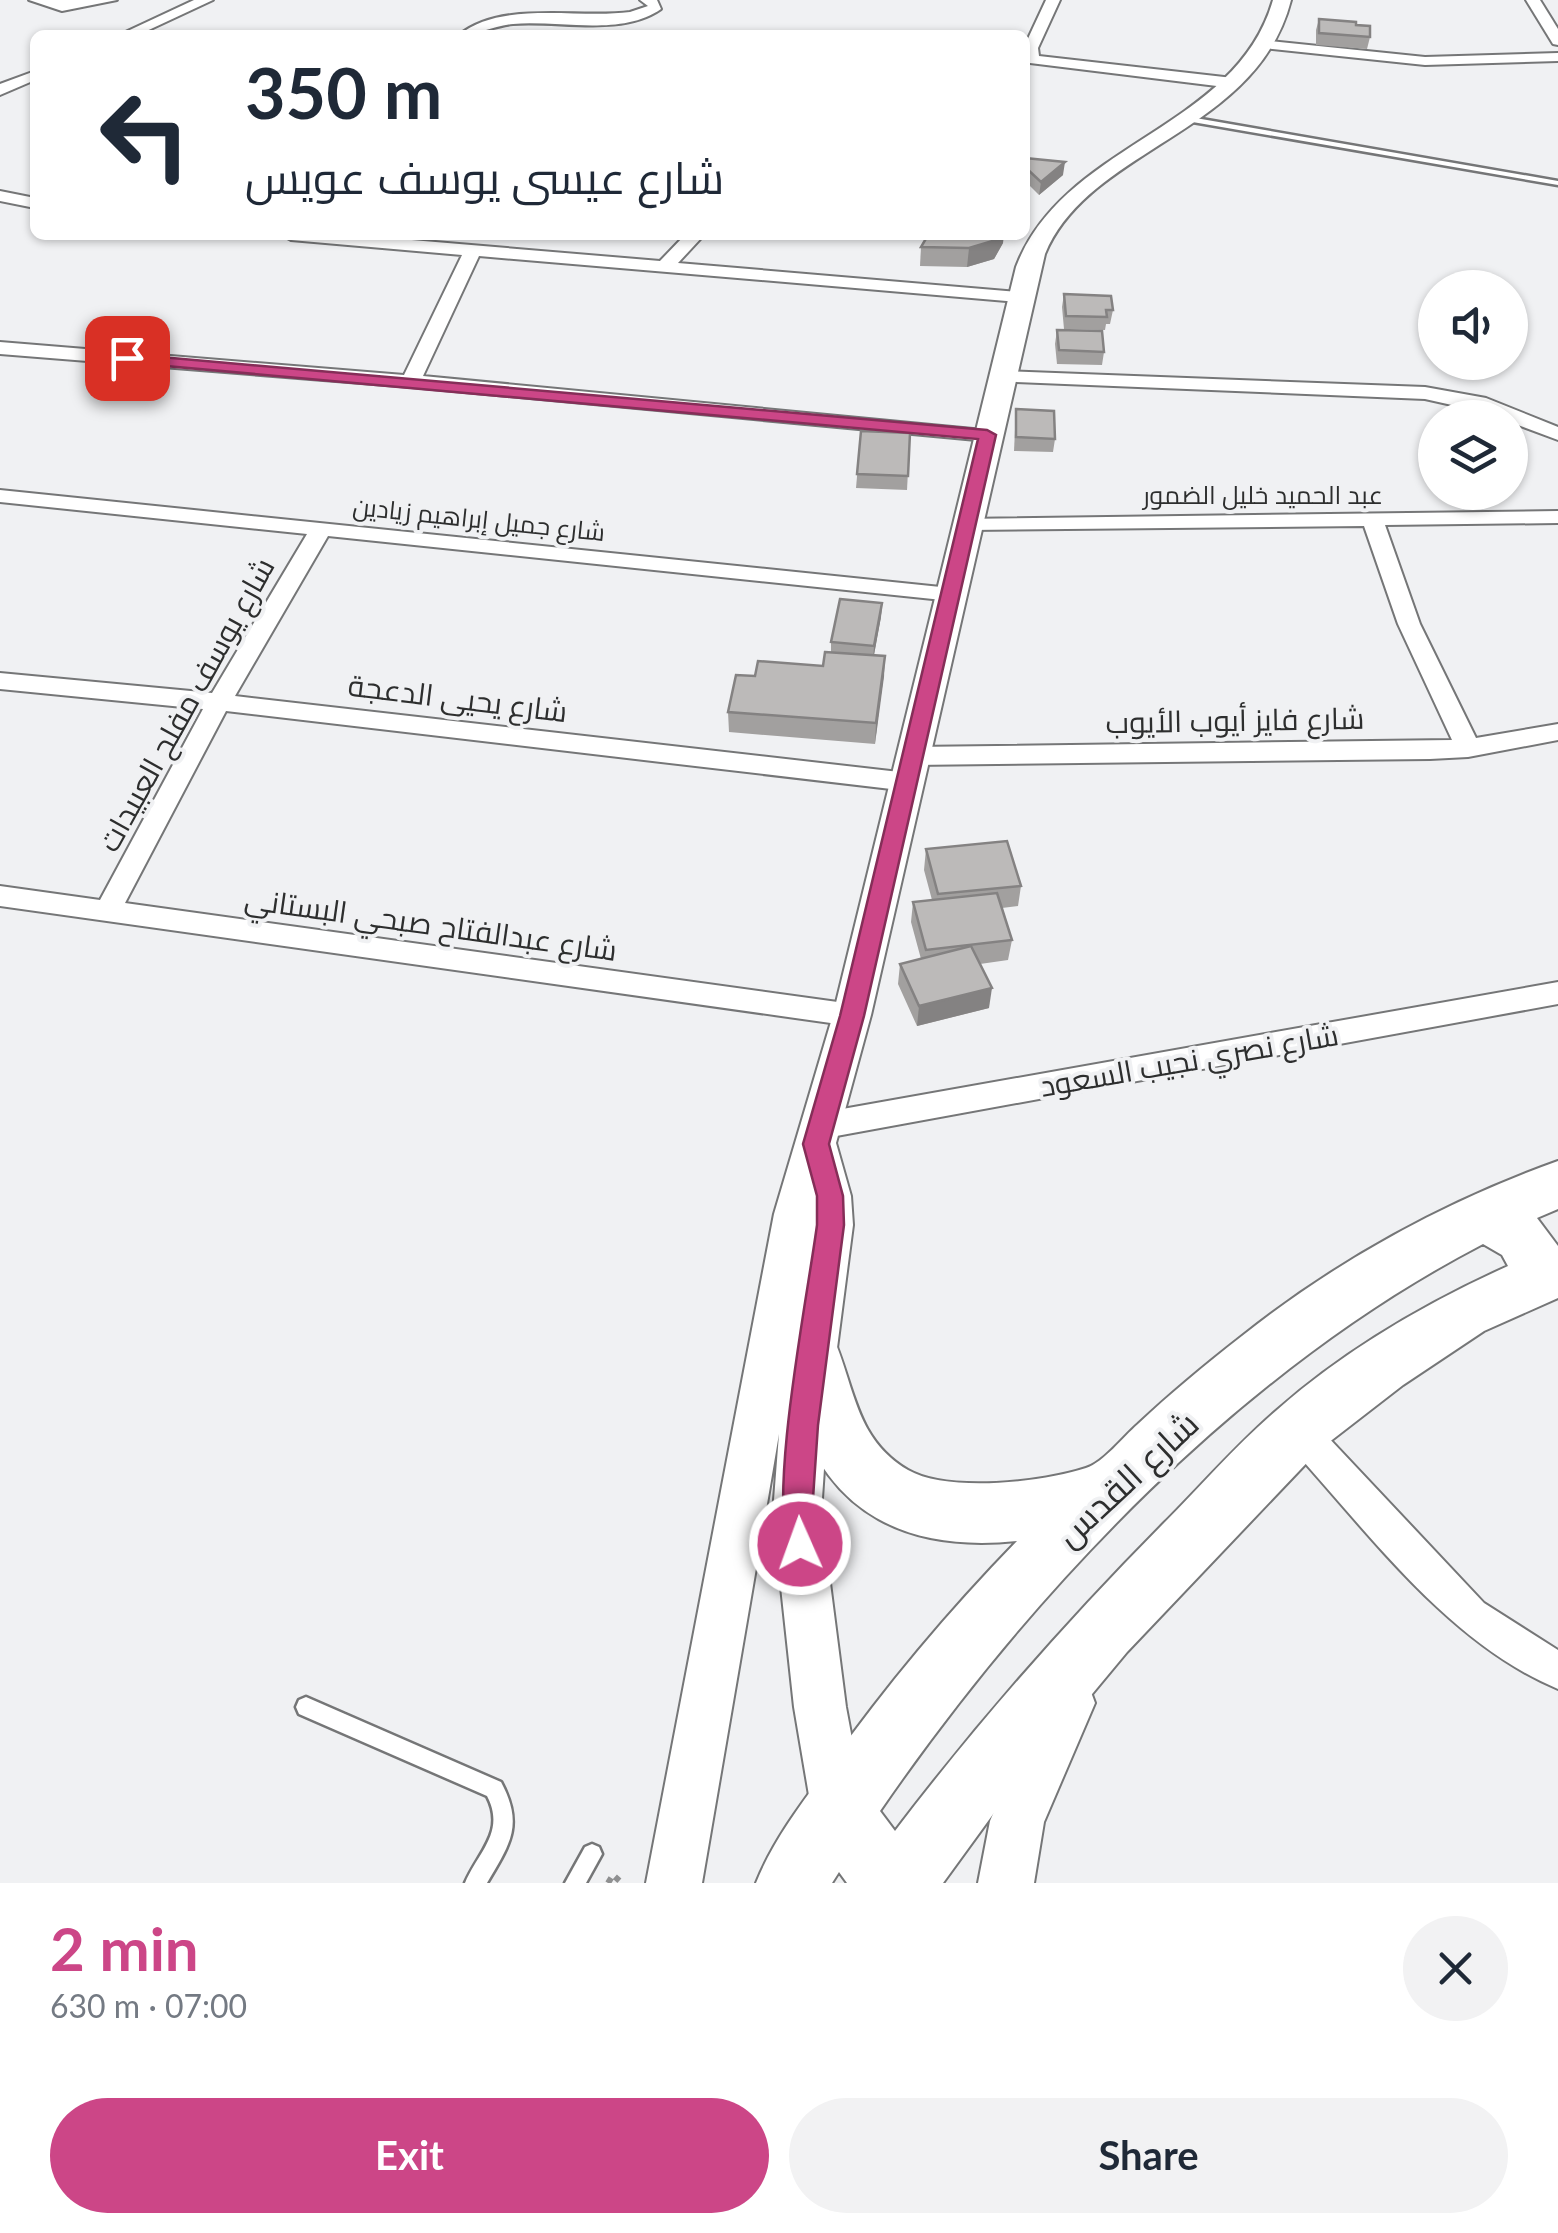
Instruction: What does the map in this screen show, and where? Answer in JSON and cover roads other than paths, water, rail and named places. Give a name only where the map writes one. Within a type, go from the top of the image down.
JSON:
[{"type":"highway","name":"شارع القدس","points":[[790,1883],[973,1637],[1102,1495],[1231,1381],[1328,1306],[1477,1218],[1558,1184]]},
{"type":"highway","points":[[899,1883],[974,1782],[1104,1629],[1298,1430],[1382,1366],[1464,1313],[1547,1276],[1525,1239],[1502,1224],[1477,1218]]},
{"type":"highway","points":[[812,1354],[831,1424],[841,1444],[866,1473],[896,1497],[920,1508],[976,1517],[1102,1495]]},
{"type":"highway","points":[[839,1813],[890,1883]]},
{"type":"street","points":[[36,0],[62,7],[110,0]]},
{"type":"street","points":[[136,30],[206,0]]},
{"type":"street","points":[[556,3],[634,14],[654,9],[655,5],[647,0]]},
{"type":"street","points":[[1052,0],[1031,48],[1030,55],[1035,60],[1233,82]]},
{"type":"street","points":[[674,1883],[788,1251],[852,1016],[1019,297],[1035,247],[1056,215],[1100,177],[1233,82],[1269,45],[1282,0]]},
{"type":"street","points":[[1533,0],[1558,41]]},
{"type":"street","points":[[469,30],[479,14],[494,6]]},
{"type":"street","points":[[1269,45],[1412,60],[1558,58]]},
{"type":"street","points":[[0,90],[30,75]]},
{"type":"street","points":[[0,196],[30,202]]},
{"type":"street","points":[[352,240],[1019,297]]},
{"type":"street","points":[[664,267],[689,240]]},
{"type":"street","points":[[411,381],[473,250]]},
{"type":"street","points":[[0,348],[411,381],[987,435]]},
{"type":"street","points":[[1002,377],[1425,392],[1499,409],[1558,434]]},
{"type":"street","name":"شارع جميل إبراهيم زيادين","points":[[0,496],[952,594]]},
{"type":"street","name":"عبد الحميد خليل الضمور","points":[[969,524],[1374,522],[1558,516]]},
{"type":"street","points":[[1374,522],[1409,624],[1468,748]]},
{"type":"street","name":"شارع يوسف مفلح العبيدات","points":[[107,911],[219,702],[320,529]]},
{"type":"street","name":"شارع يحيى الدعجة","points":[[0,681],[910,769]]},
{"type":"street","name":"شارع فايز أيوب الأيوب","points":[[910,769],[1468,748],[1558,732]]},
{"type":"street","name":"شارع عبدالفتاح صبحي البستاني","points":[[0,896],[852,1016]]},
{"type":"street","name":"شارع نصري نجيب السعود","points":[[818,1135],[1558,992]]},
{"type":"street","points":[[818,1135],[830,1196],[830,1225],[812,1354],[797,1513],[820,1707],[839,1813]]},
{"type":"street","points":[[1298,1430],[1471,1616],[1523,1653],[1558,1670]]},
{"type":"street","points":[[1006,1883],[1016,1820],[1104,1629]]},
{"type":"lane","points":[[1184,118],[1558,183]]},
{"type":"lane","points":[[306,1707],[494,1790],[506,1816],[504,1834],[475,1883]]},
{"type":"lane","points":[[575,1883],[592,1854]]}]
